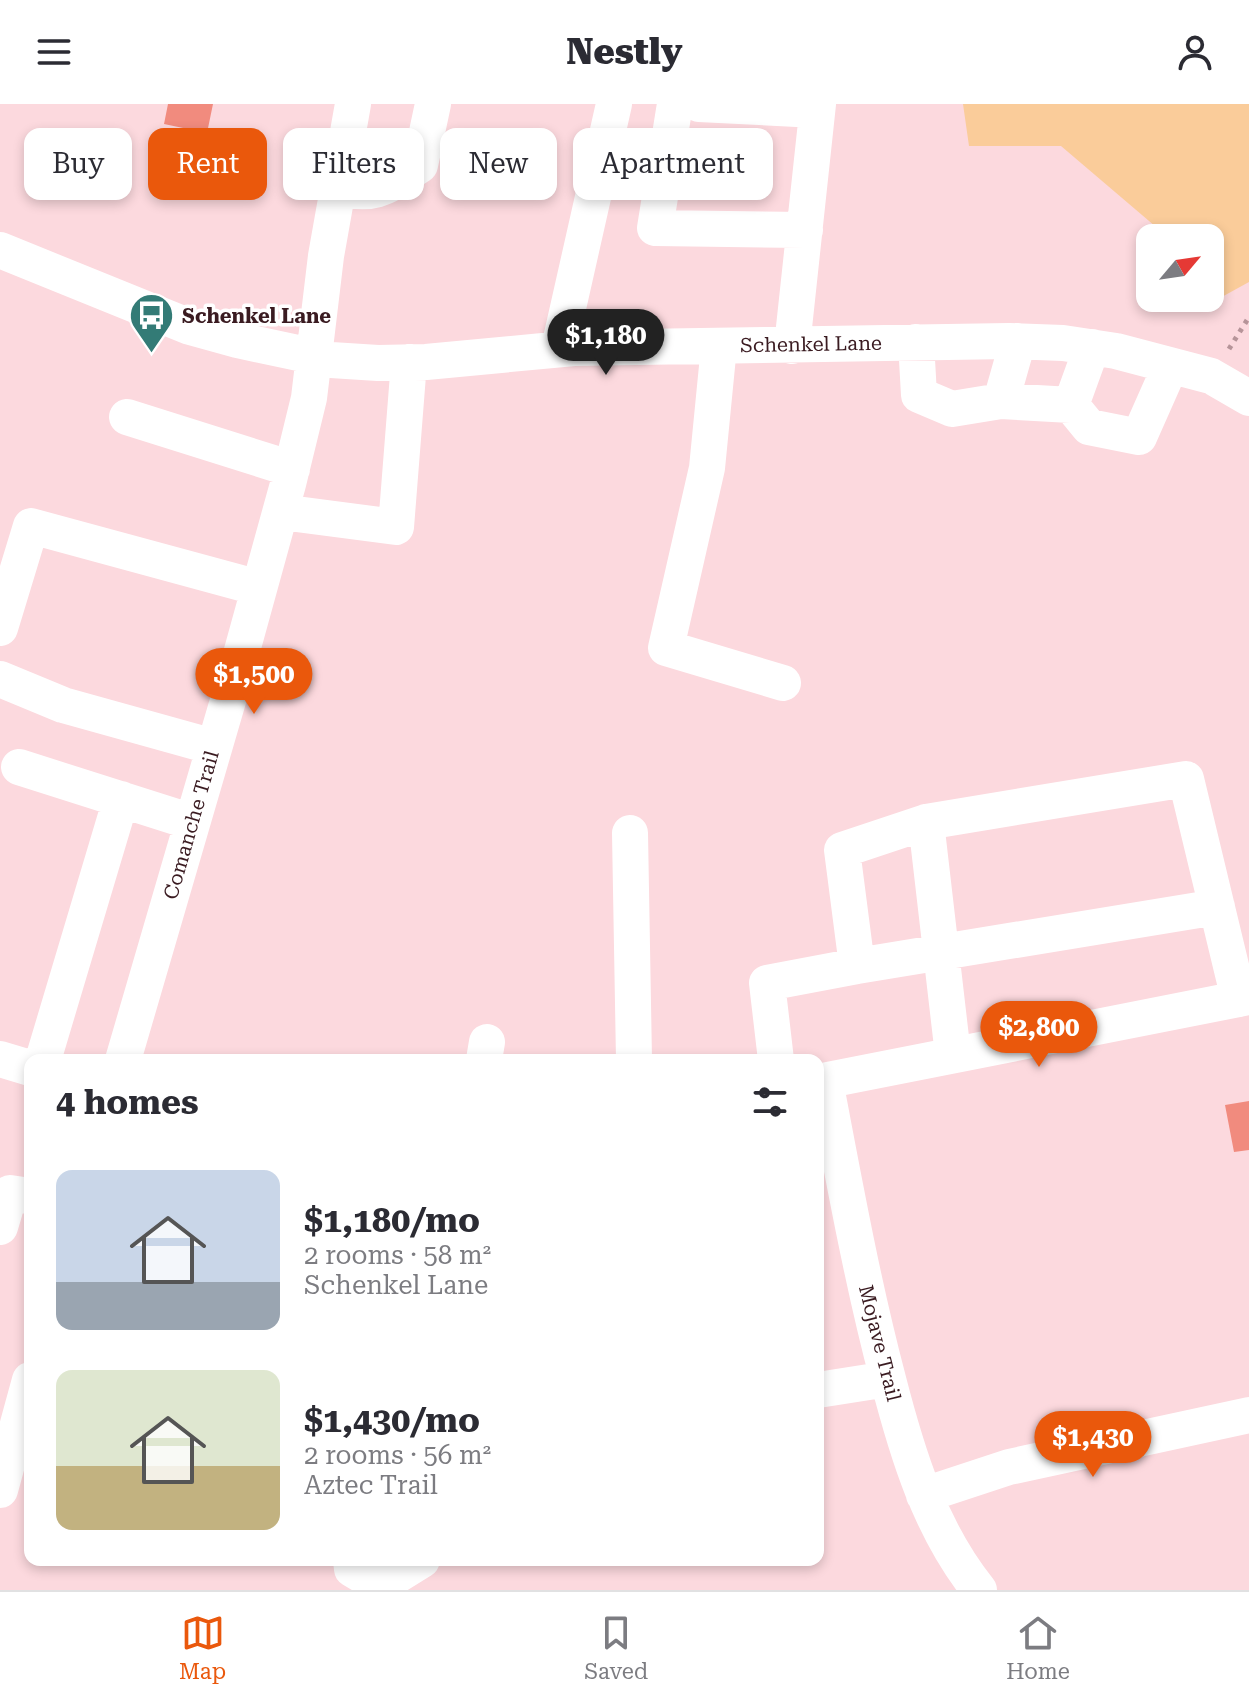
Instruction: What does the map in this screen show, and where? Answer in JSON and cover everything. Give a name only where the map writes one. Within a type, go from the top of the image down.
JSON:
[{"type":"street","name":"Comanche Trail","points":[[349,128],[353,104]]},
{"type":"street","points":[[424,146],[433,104]]},
{"type":"street","points":[[559,348],[614,104]]},
{"type":"street","points":[[675,104],[655,228],[805,230]]},
{"type":"street","points":[[699,104],[818,107],[792,346]]},
{"type":"street","name":"Comanche Trail","points":[[125,1054],[292,469],[309,398],[336,200]]},
{"type":"street","name":"Schenkel Lane","points":[[0,250],[190,327],[315,357],[378,363],[559,348],[1018,341],[1116,351],[1211,376],[1249,398]]},
{"type":"street","points":[[1001,401],[1018,341]]},
{"type":"street","points":[[916,342],[919,395],[952,409],[1001,401],[1071,405],[1089,427],[1139,437],[1170,367]]},
{"type":"street","points":[[719,346],[707,468],[666,648],[783,683]]},
{"type":"street","points":[[1071,405],[1092,347]]},
{"type":"street","points":[[281,512],[396,527],[409,362]]},
{"type":"street","points":[[127,417],[292,469]]},
{"type":"street","points":[[0,628],[31,526],[259,588]]},
{"type":"street","points":[[0,679],[63,705],[214,747]]},
{"type":"street","points":[[19,767],[192,822]]},
{"type":"street","points":[[824,1080],[1244,998],[1217,907],[1186,779],[926,822],[842,850],[857,966]]},
{"type":"street","points":[[45,1054],[121,799]]},
{"type":"street","points":[[926,822],[953,1055]]},
{"type":"street","points":[[630,833],[634,1054]]},
{"type":"street","points":[[775,1054],[767,983],[1217,907]]},
{"type":"street","points":[[0,1059],[24,1066]]},
{"type":"street","name":"Mojave Trail","points":[[824,1095],[874,1327],[905,1444],[924,1495],[947,1543],[979,1590]]},
{"type":"street","points":[[0,1227],[10,1193],[24,1195]]},
{"type":"street","points":[[824,1389],[888,1379]]},
{"type":"street","points":[[0,1490],[24,1406]]},
{"type":"street","points":[[924,1495],[1009,1467],[1249,1415]]},
{"type":"street","points":[[352,1566],[380,1586],[412,1566]]},
{"type":"shaded area","points":[[963,104],[1249,104],[1249,282],[1224,296],[1224,224],[1153,224],[1061,146],[969,146]]},
{"type":"building","points":[[168,104],[213,104],[208,128],[164,124]]},
{"type":"building","points":[[1249,1101],[1249,1150],[1234,1152],[1225,1105]]},
{"type":"place","name":"Schenkel Lane","points":[[151,355]]}]
